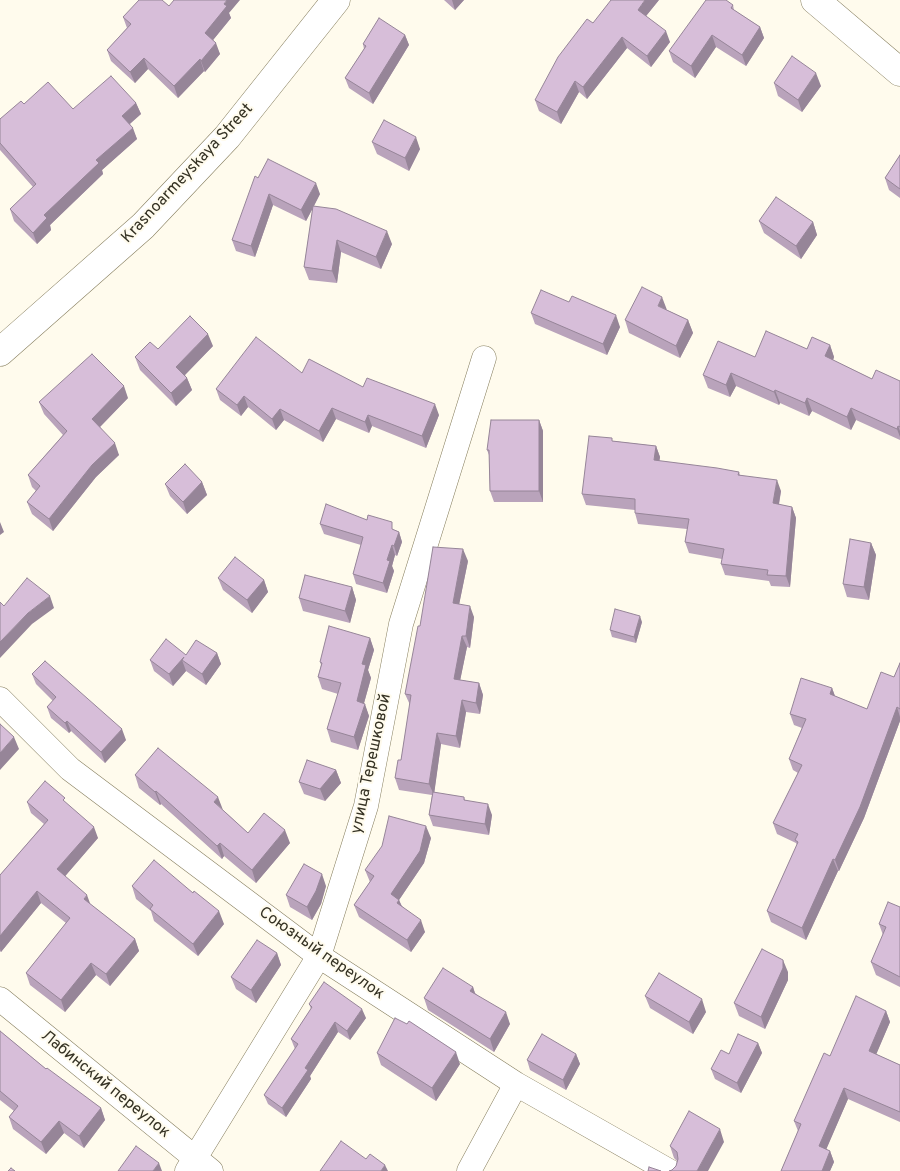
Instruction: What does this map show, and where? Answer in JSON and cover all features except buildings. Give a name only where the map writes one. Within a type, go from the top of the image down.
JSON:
[{"type":"street","name":"Krasnoarmeyskaya Street","points":[[0,352],[143,226],[226,137],[336,0]]},
{"type":"street","points":[[815,0],[900,72]]},
{"type":"street","name":"улица Терешковой","points":[[198,1167],[319,956],[366,806],[401,624],[484,358]]},
{"type":"street","name":"Союзный переулок","points":[[0,699],[70,769],[319,956],[516,1084],[669,1171]]},
{"type":"street","name":"Лабинский переулок","points":[[0,999],[198,1167]]},
{"type":"street","points":[[469,1171],[516,1084]]}]
